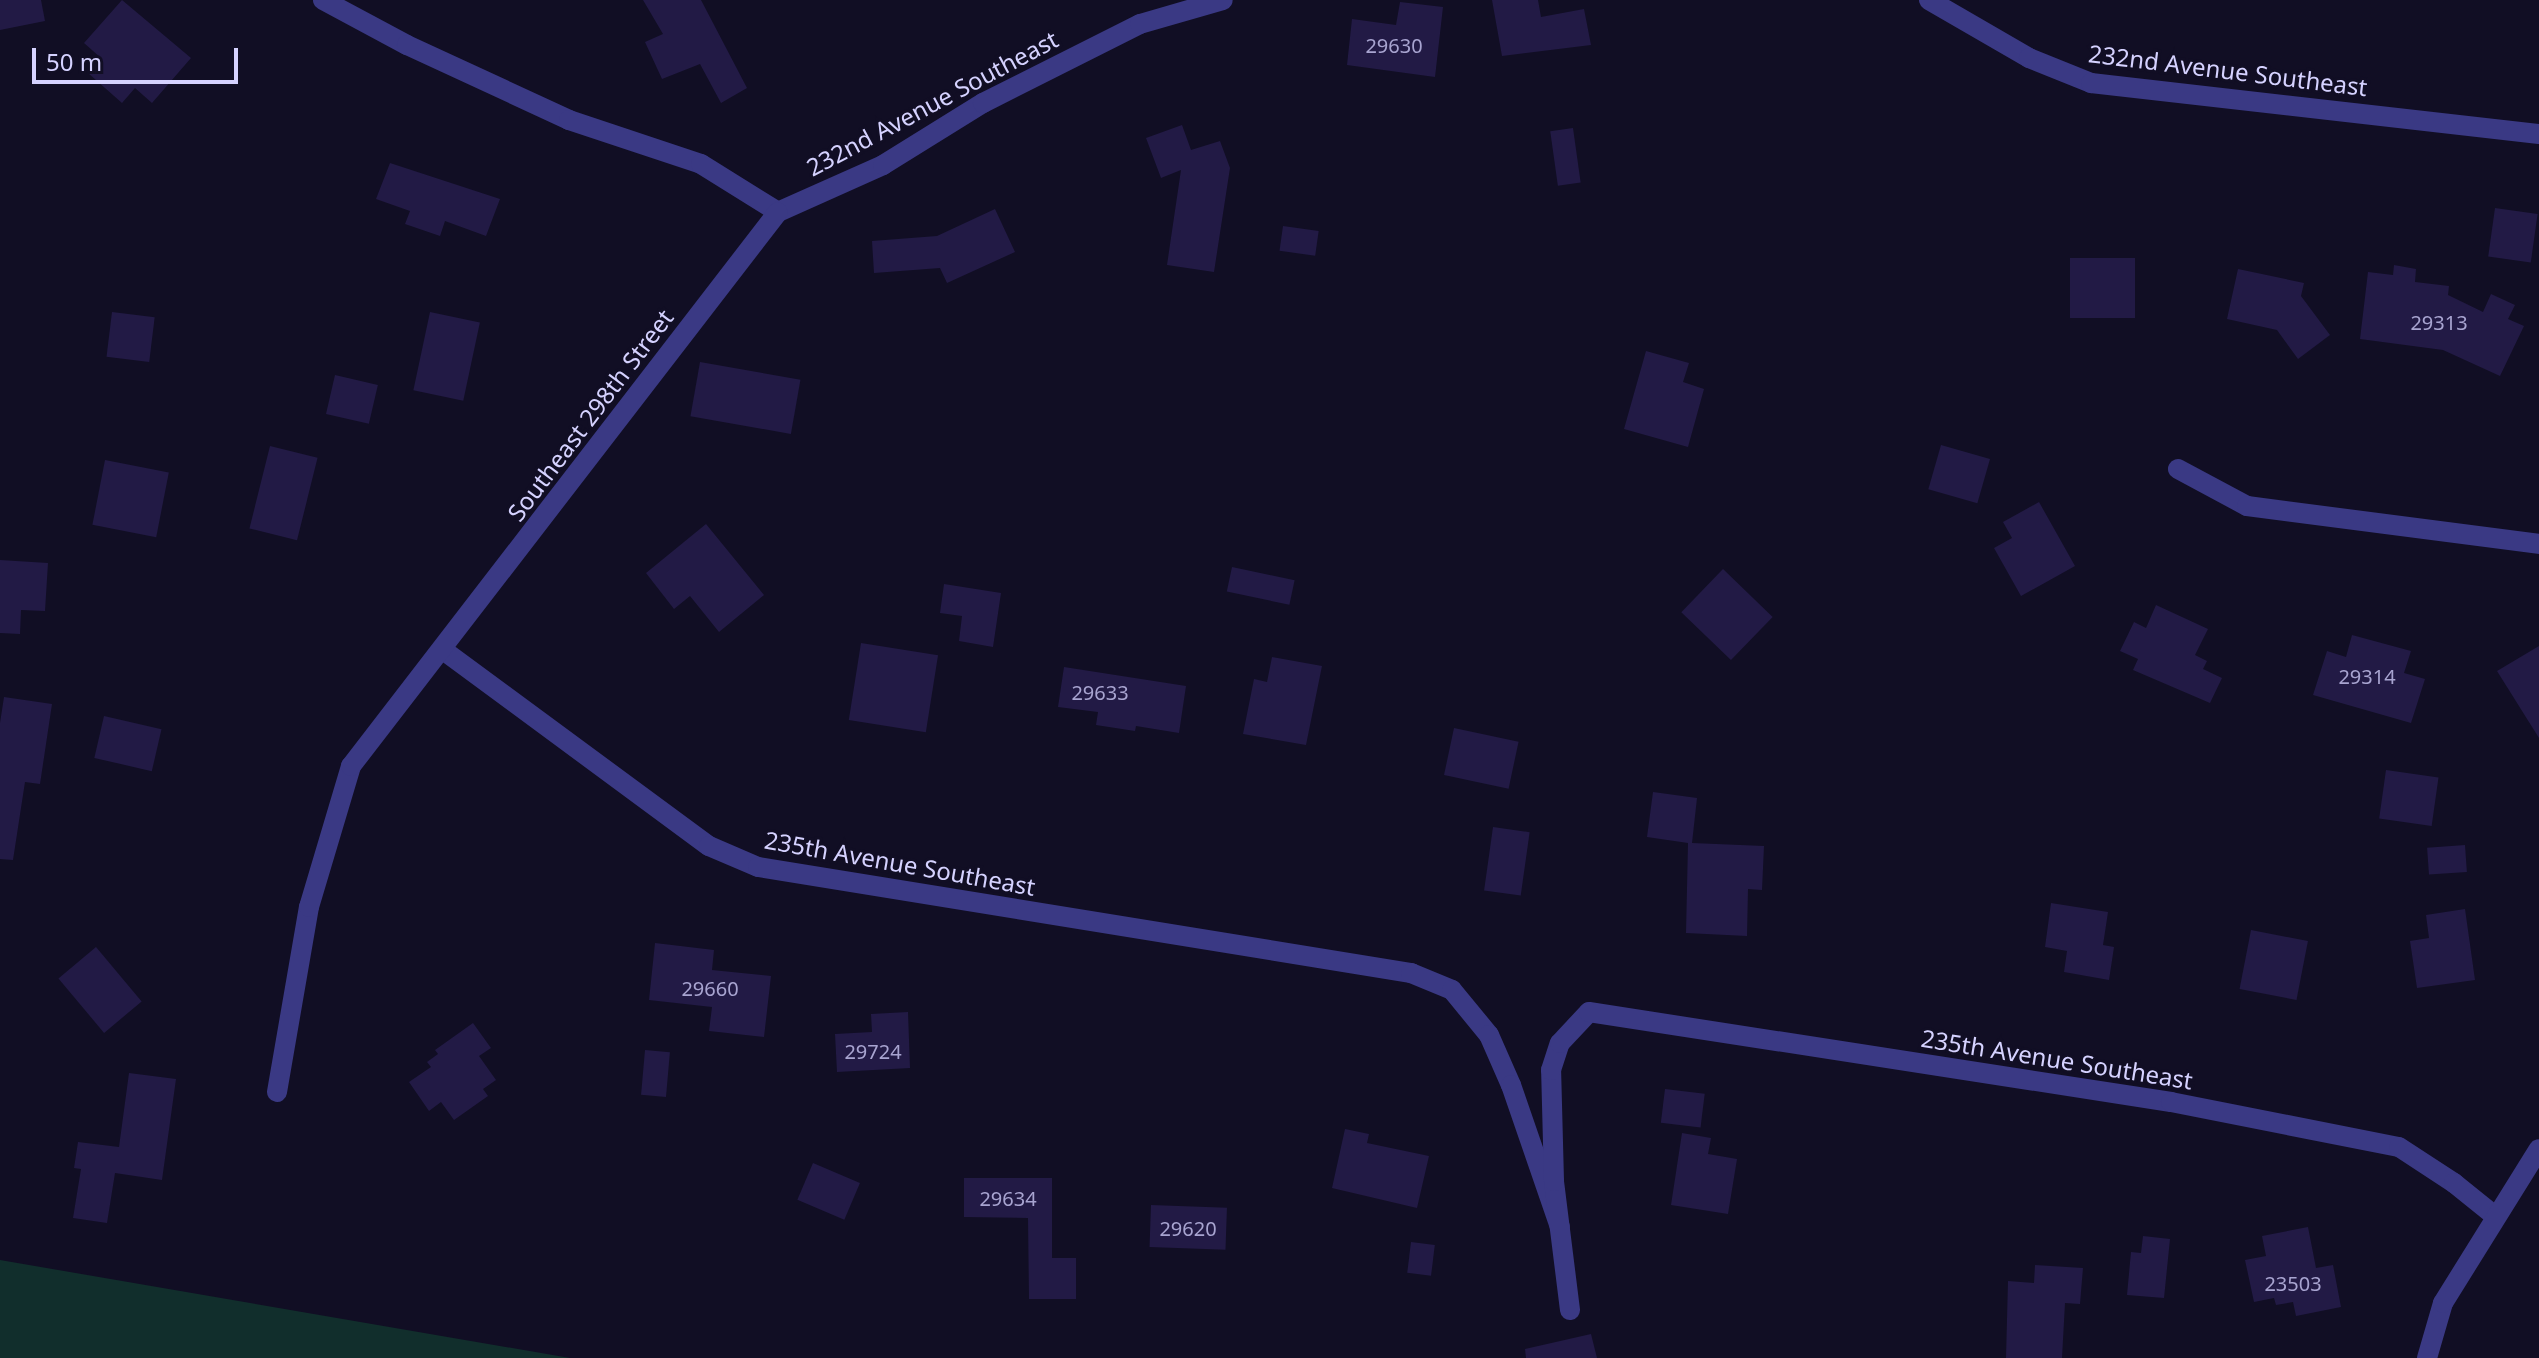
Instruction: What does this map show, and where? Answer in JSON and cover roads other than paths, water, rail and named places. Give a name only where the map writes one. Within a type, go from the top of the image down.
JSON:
[{"type":"street","points":[[323,0],[407,45],[569,120],[701,164],[778,212]]},
{"type":"street","name":"232nd Avenue Southeast","points":[[778,212],[883,165],[983,103],[1140,24],[1223,0]]},
{"type":"street","name":"232nd Avenue Southeast","points":[[1929,0],[2029,58],[2091,83],[2539,134]]},
{"type":"street","name":"Southeast 298th Street","points":[[277,1092],[309,907],[351,766],[778,212]]},
{"type":"street","points":[[2178,469],[2247,506],[2539,544]]},
{"type":"street","name":"235th Avenue Southeast","points":[[443,650],[709,846],[758,867],[1411,973],[1452,990],[1489,1035],[1511,1085],[1560,1227]]},
{"type":"street","name":"235th Avenue Southeast","points":[[1560,1227],[1554,1181],[1551,1070],[1560,1043],[1589,1012],[2171,1102],[2399,1147],[2454,1183],[2495,1216]]},
{"type":"street","points":[[2427,1358],[2443,1303],[2539,1149]]},
{"type":"street","points":[[1560,1227],[1570,1310]]}]
